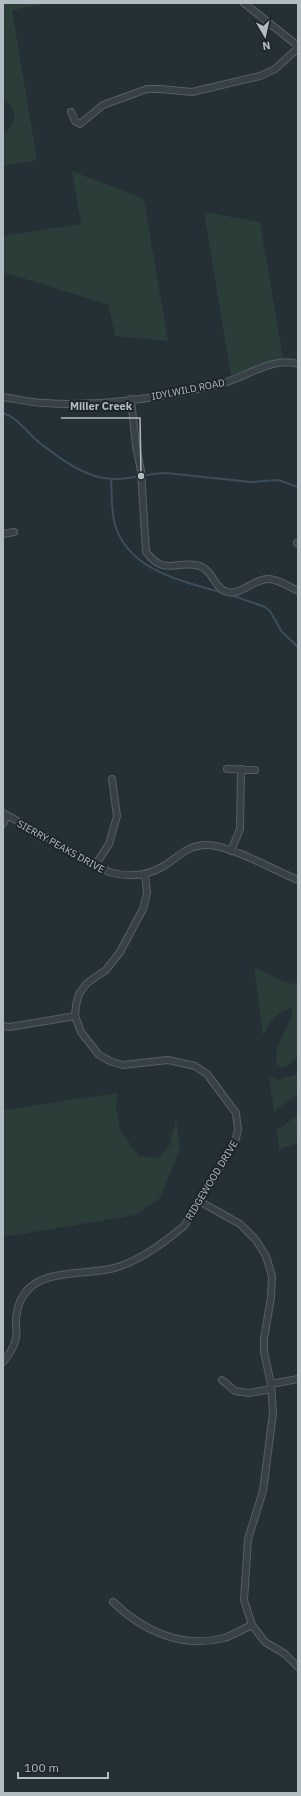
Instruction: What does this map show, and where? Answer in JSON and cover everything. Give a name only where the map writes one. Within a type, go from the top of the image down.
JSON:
[{"type":"street","points":[[71,112],[75,121],[80,124],[103,105],[147,90],[160,89],[192,92],[260,76],[275,69],[298,47],[244,3]]},
{"type":"street","name":"IDYLWILD ROAD","points":[[3,397],[45,403],[88,403],[132,399],[218,384],[238,379],[261,368],[280,362],[298,364]]},
{"type":"street","points":[[132,399],[136,446],[140,471],[146,552],[153,561],[164,566],[196,565],[206,569],[215,579],[220,588],[228,593],[238,592],[251,584],[262,580],[272,579],[298,592]]},
{"type":"street","points":[[3,534],[14,532]]},
{"type":"street","points":[[227,769],[255,770]]},
{"type":"street","points":[[231,851],[240,829],[241,769]]},
{"type":"street","points":[[96,864],[109,844],[117,816],[112,779]]},
{"type":"street","points":[[3,824],[5,815]]},
{"type":"street","name":"SIERRY PEAKS DRIVE","points":[[5,815],[109,872],[123,876],[145,874],[162,867],[178,854],[191,848],[206,845],[223,847],[298,880]]},
{"type":"street","points":[[3,1026],[10,1027],[75,1016],[79,994],[87,983],[106,970],[120,952],[143,909],[148,893],[145,874]]},
{"type":"street","name":"RIDGEWOOD DRIVE","points":[[3,1362],[10,1354],[16,1337],[17,1309],[23,1295],[33,1285],[47,1278],[112,1269],[130,1263],[172,1237],[184,1226],[235,1143],[238,1129],[236,1113],[207,1074],[195,1066],[168,1060],[123,1065],[112,1062],[99,1055],[81,1032],[75,1016]]},
{"type":"street","points":[[199,1201],[240,1224],[256,1240],[266,1256],[272,1276],[271,1297],[264,1339],[264,1352],[271,1386],[273,1413],[264,1492],[248,1540],[244,1600],[252,1625],[265,1642],[285,1654],[298,1667]]},
{"type":"street","points":[[222,1380],[235,1391],[249,1393],[298,1379]]},
{"type":"street","points":[[113,1602],[128,1616],[147,1628],[166,1637],[184,1640],[205,1642],[225,1638],[252,1625]]},
{"type":"green space","points":[[3,3],[50,3],[12,10],[37,160],[3,166],[3,132],[6,132],[10,128],[14,115],[11,106],[3,99]]},
{"type":"green space","points":[[72,171],[144,199],[168,341],[115,336],[109,305],[3,272],[3,236],[81,224]]},
{"type":"green space","points":[[204,212],[260,222],[283,358],[265,362],[231,376]]},
{"type":"green space","points":[[254,967],[290,984],[298,982],[298,1056],[286,1067],[281,1068],[276,1062],[277,1048],[292,1015],[292,1009],[287,1009],[278,1014],[263,1035]]},
{"type":"green space","points":[[298,1072],[298,1094],[274,1111],[269,1076],[277,1080],[295,1075]]},
{"type":"green space","points":[[118,1093],[116,1106],[121,1132],[139,1156],[159,1158],[170,1144],[176,1119],[180,1149],[160,1198],[135,1215],[3,1237],[3,1110]]},
{"type":"green space","points":[[298,1115],[298,1143],[279,1149],[277,1130]]},
{"type":"waterway","points":[[3,413],[19,422],[36,440],[74,467],[102,478],[132,478],[166,473],[251,482],[278,480],[298,487]]},
{"type":"waterway","points":[[111,479],[112,508],[115,525],[122,541],[132,553],[145,564],[159,572],[191,584],[223,593]]},
{"type":"waterway","points":[[231,595],[265,607],[270,611],[282,632],[298,647]]},
{"type":"place","name":"Miller Creek","points":[[141,476]]}]
